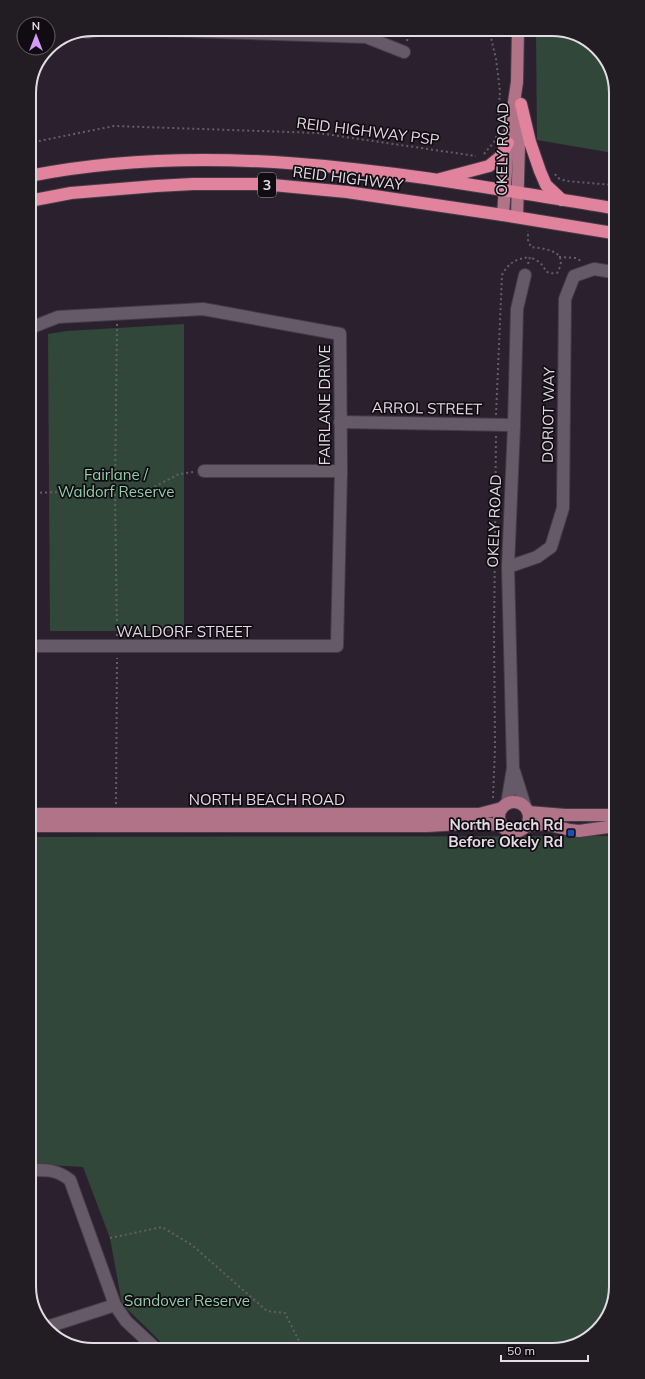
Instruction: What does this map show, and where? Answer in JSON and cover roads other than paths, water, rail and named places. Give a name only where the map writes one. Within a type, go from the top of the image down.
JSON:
[{"type":"highway","points":[[520,104],[530,142],[546,185],[562,200]]},
{"type":"highway","points":[[434,180],[488,166],[499,158],[508,143]]},
{"type":"highway","name":"REID HIGHWAY","points":[[36,175],[115,164],[186,159],[229,159],[320,165],[518,192],[609,207]]},
{"type":"highway","name":"REID HIGHWAY","points":[[36,200],[71,193],[156,186],[193,184],[262,184],[347,192],[609,232]]},
{"type":"main road","name":"OKELY ROAD","points":[[503,215],[508,143],[517,82],[518,36]]},
{"type":"main road","name":"OKELY ROAD","points":[[517,82],[520,104],[517,217]]},
{"type":"main road","points":[[526,809],[529,819],[522,829],[514,832],[502,825],[499,817],[505,806],[517,802],[526,809],[565,815],[609,815]]},
{"type":"main road","name":"NORTH BEACH ROAD","points":[[36,814],[479,814],[505,806]]},
{"type":"main road","name":"NORTH BEACH ROAD","points":[[36,826],[427,826],[477,823],[502,825]]},
{"type":"main road","points":[[525,826],[545,824],[579,831],[609,827]]},
{"type":"street","points":[[366,36],[404,52]]},
{"type":"street","name":"DORIOT WAY","points":[[508,567],[537,557],[551,547],[562,508],[565,299],[574,276],[594,269],[609,271]]},
{"type":"street","name":"OKELY ROAD","points":[[505,806],[513,768],[508,567],[517,309],[525,275]]},
{"type":"street","name":"FAIRLANE DRIVE","points":[[36,326],[58,317],[203,309],[340,334],[341,471],[337,646]]},
{"type":"street","name":"ARROL STREET","points":[[340,422],[514,425]]},
{"type":"street","points":[[204,471],[341,471]]},
{"type":"street","name":"WALDORF STREET","points":[[36,646],[337,646]]},
{"type":"street","name":"OKELY ROAD","points":[[513,768],[526,809]]},
{"type":"street","points":[[36,1170],[60,1172],[70,1180],[115,1305],[126,1321],[150,1343]]},
{"type":"street","points":[[53,1326],[115,1305]]},
{"type":"place","name":"North Beach Rd Before Okely Rd","points":[[571,833]]},
{"type":"park label","name":"Fairlane / Waldorf Reserve","points":[[116,482]]},
{"type":"park label","name":"Sandover Reserve","points":[[187,1300]]}]
